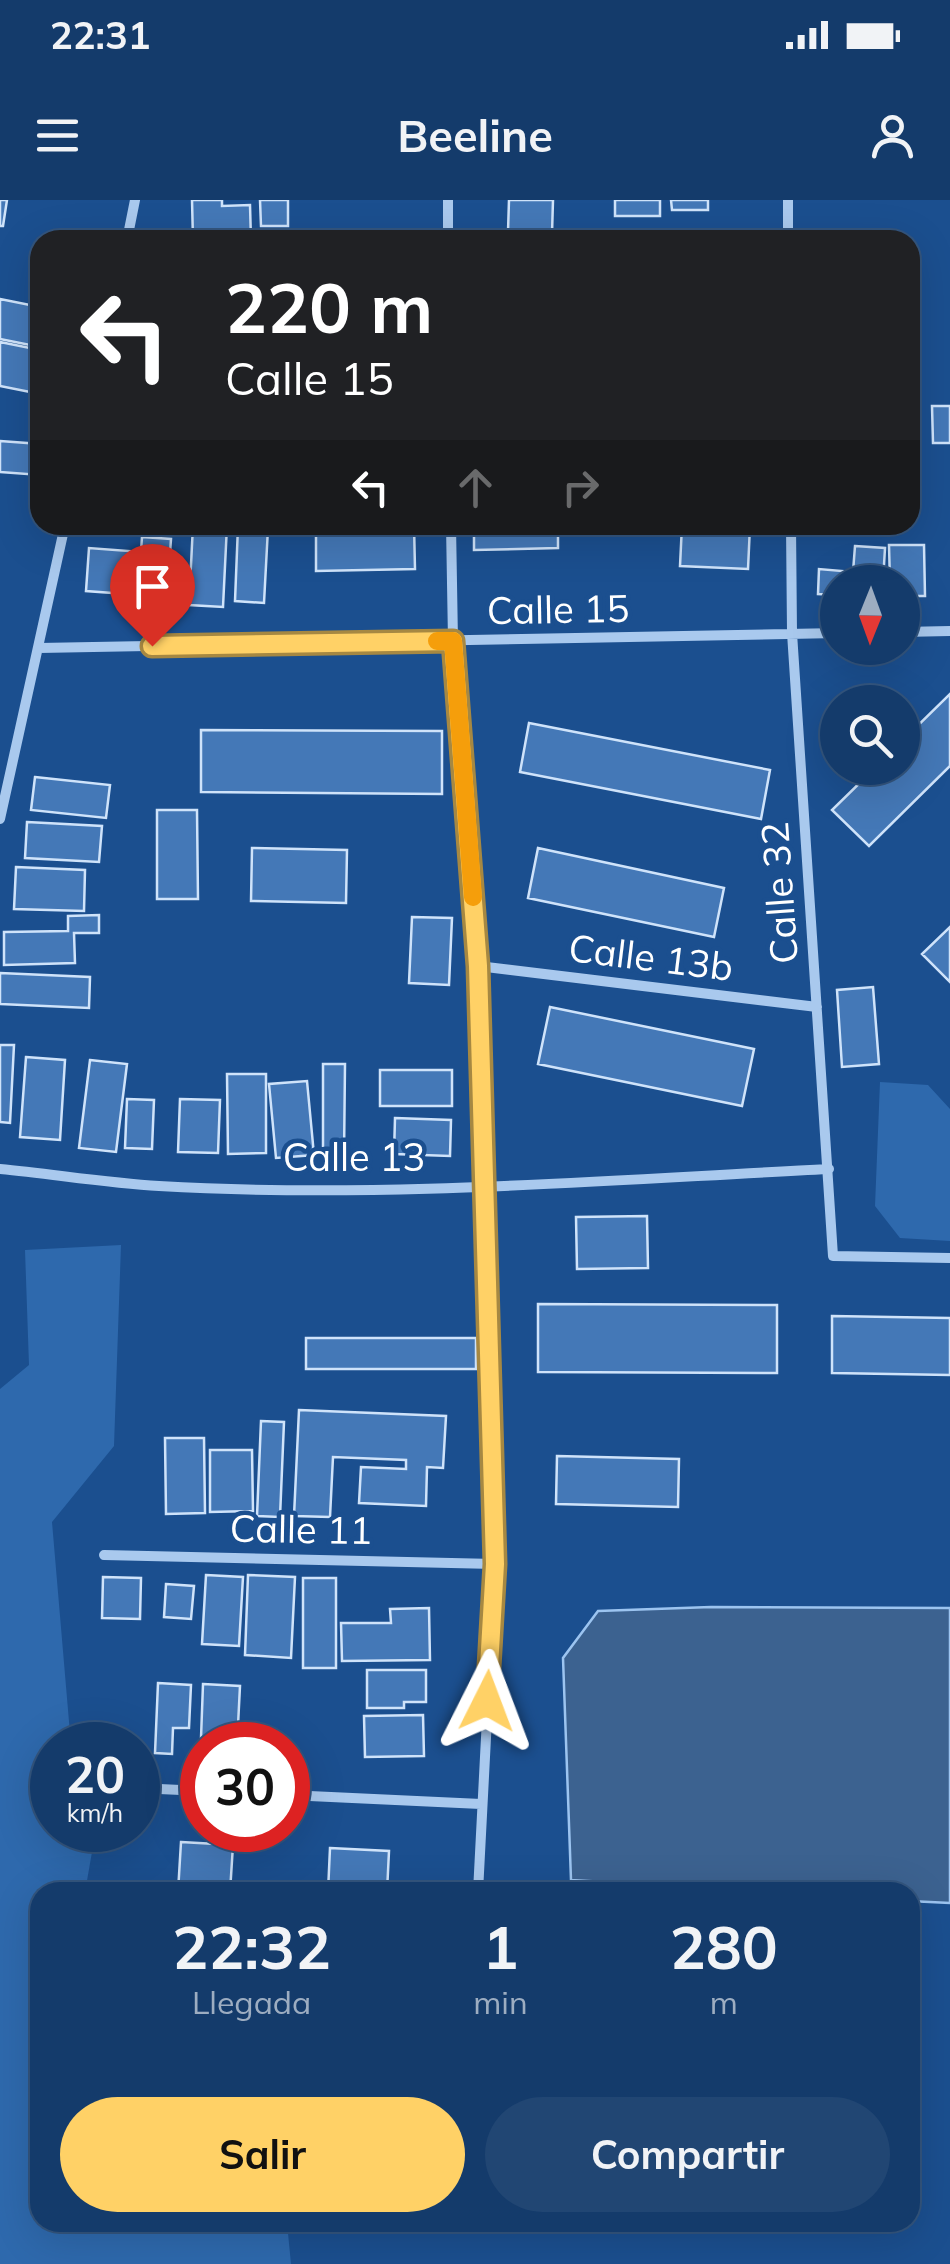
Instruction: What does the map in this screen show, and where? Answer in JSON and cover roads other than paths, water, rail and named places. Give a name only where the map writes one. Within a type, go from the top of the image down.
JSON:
[{"type":"street","points":[[129,230],[135,200]]},
{"type":"street","points":[[448,200],[448,230]]},
{"type":"street","points":[[788,200],[788,230]]},
{"type":"street","points":[[0,819],[64,535]]},
{"type":"street","points":[[451,535],[453,641],[478,966],[495,1564],[478,1882]]},
{"type":"street","name":"Calle 32","points":[[791,535],[792,633],[833,1256],[950,1258]]},
{"type":"street","points":[[920,632],[950,631]]},
{"type":"street","name":"Calle 15","points":[[39,648],[820,632]]},
{"type":"street","name":"Calle 13b","points":[[478,966],[817,1007]]},
{"type":"street","name":"Calle 13","points":[[0,1168],[158,1186],[324,1189],[484,1186],[829,1169]]},
{"type":"street","name":"Calle 11","points":[[104,1555],[495,1564]]},
{"type":"street","points":[[310,1796],[481,1804]]}]
